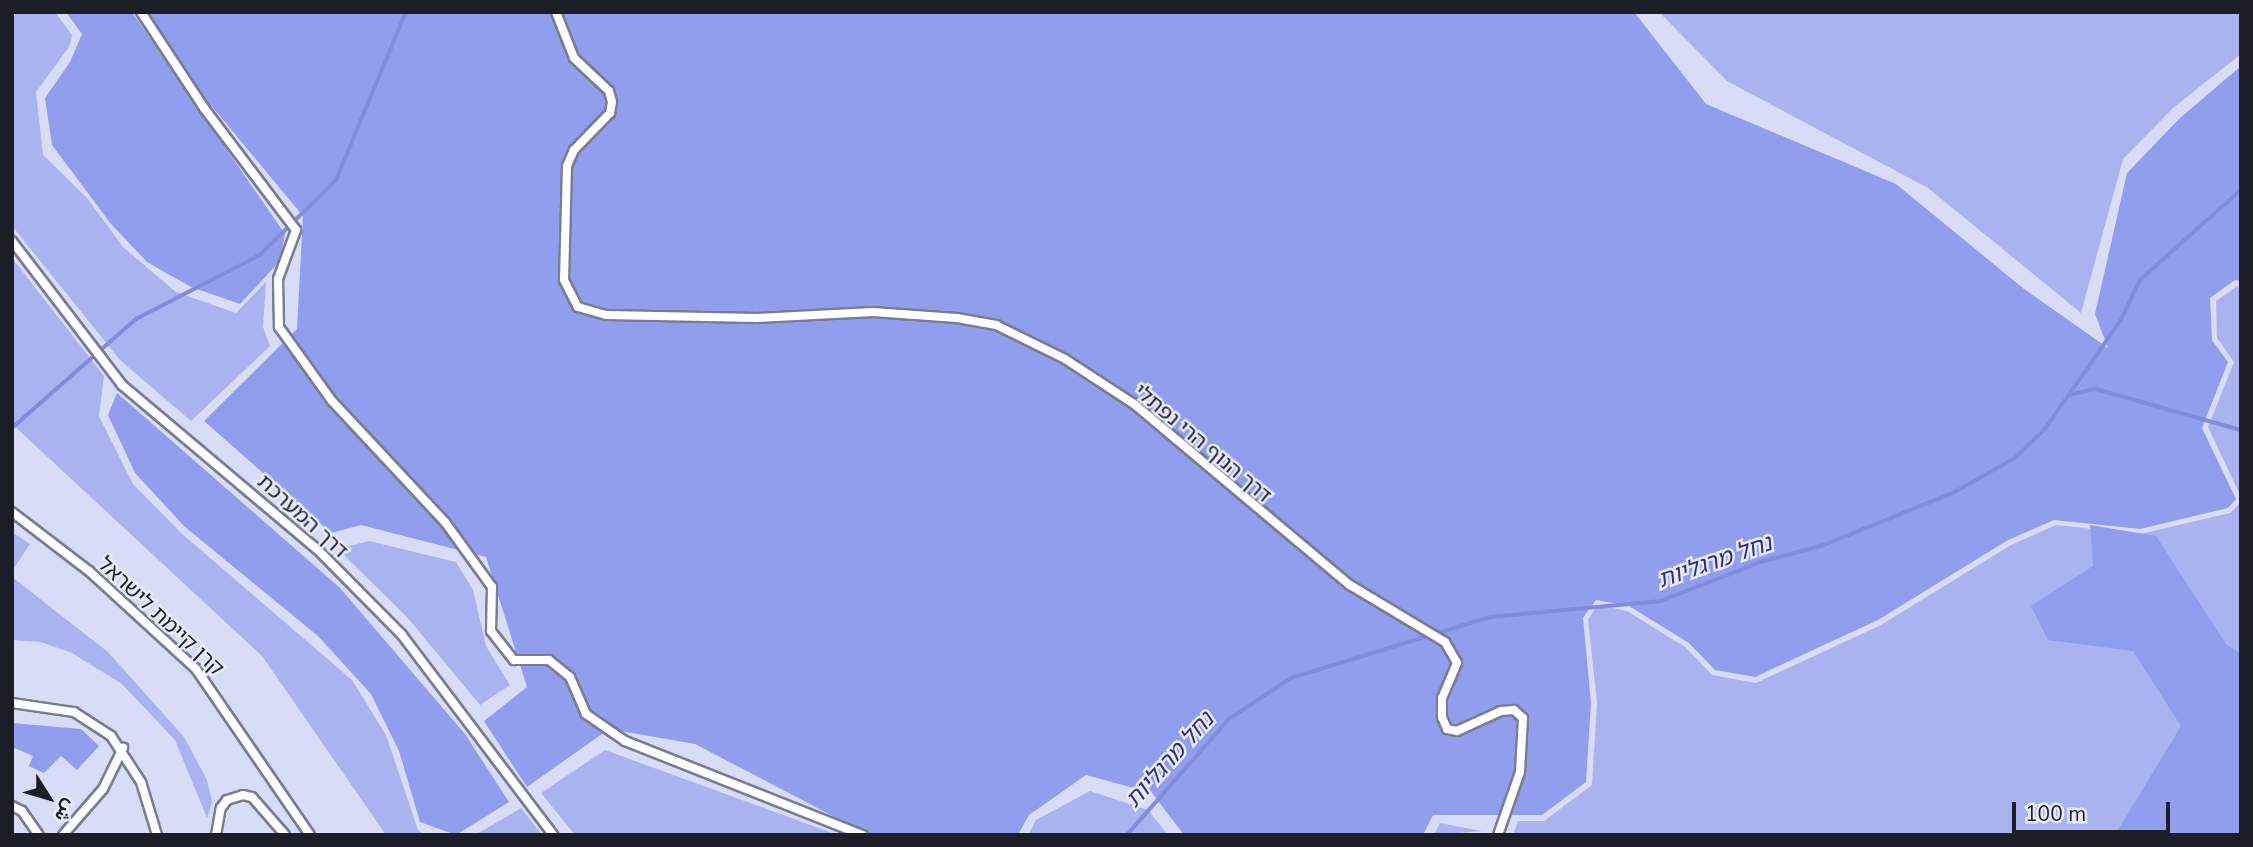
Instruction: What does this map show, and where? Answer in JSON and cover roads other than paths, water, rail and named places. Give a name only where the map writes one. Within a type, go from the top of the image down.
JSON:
[{"type":"street","points":[[141,12],[204,108],[296,230],[278,279],[279,327],[332,401],[445,522],[492,587],[491,631],[514,660],[549,660],[570,677],[586,715],[625,741],[863,835]]},
{"type":"street","name":"דרך הנוף הרי נפתלי","points":[[556,12],[574,58],[609,92],[612,102],[610,113],[573,150],[567,166],[564,280],[578,307],[606,315],[757,318],[873,312],[957,318],[996,325],[1065,359],[1134,404],[1332,572],[1390,613],[1445,642],[1458,663],[1442,698],[1442,717],[1447,729],[1457,731],[1501,711],[1514,710],[1523,718],[1520,772],[1498,835]]},
{"type":"street","name":"דרך המערכת","points":[[12,241],[122,385],[317,549],[401,635],[553,835]]},
{"type":"street","name":"קרן קיימת לישראל","points":[[12,512],[121,598],[196,668],[310,835]]},
{"type":"street","points":[[12,703],[86,716],[123,748],[141,782],[157,835]]},
{"type":"street","points":[[63,835],[103,789],[123,748]]},
{"type":"street","points":[[216,835],[220,808],[227,800],[243,795],[252,797],[285,835]]},
{"type":"street","points":[[12,806],[22,811],[38,835]]},
{"type":"waterway","points":[[12,428],[136,319],[260,255],[336,180],[406,12]]},
{"type":"waterway","name":"נחל מרגליות","points":[[1127,835],[1229,719],[1291,678],[1490,617],[1661,601],[1761,562],[1824,545],[1953,493],[2015,458],[2045,429],[2121,320],[2140,280],[2241,190]]},
{"type":"waterway","points":[[2069,395],[2096,389],[2241,430]]}]
